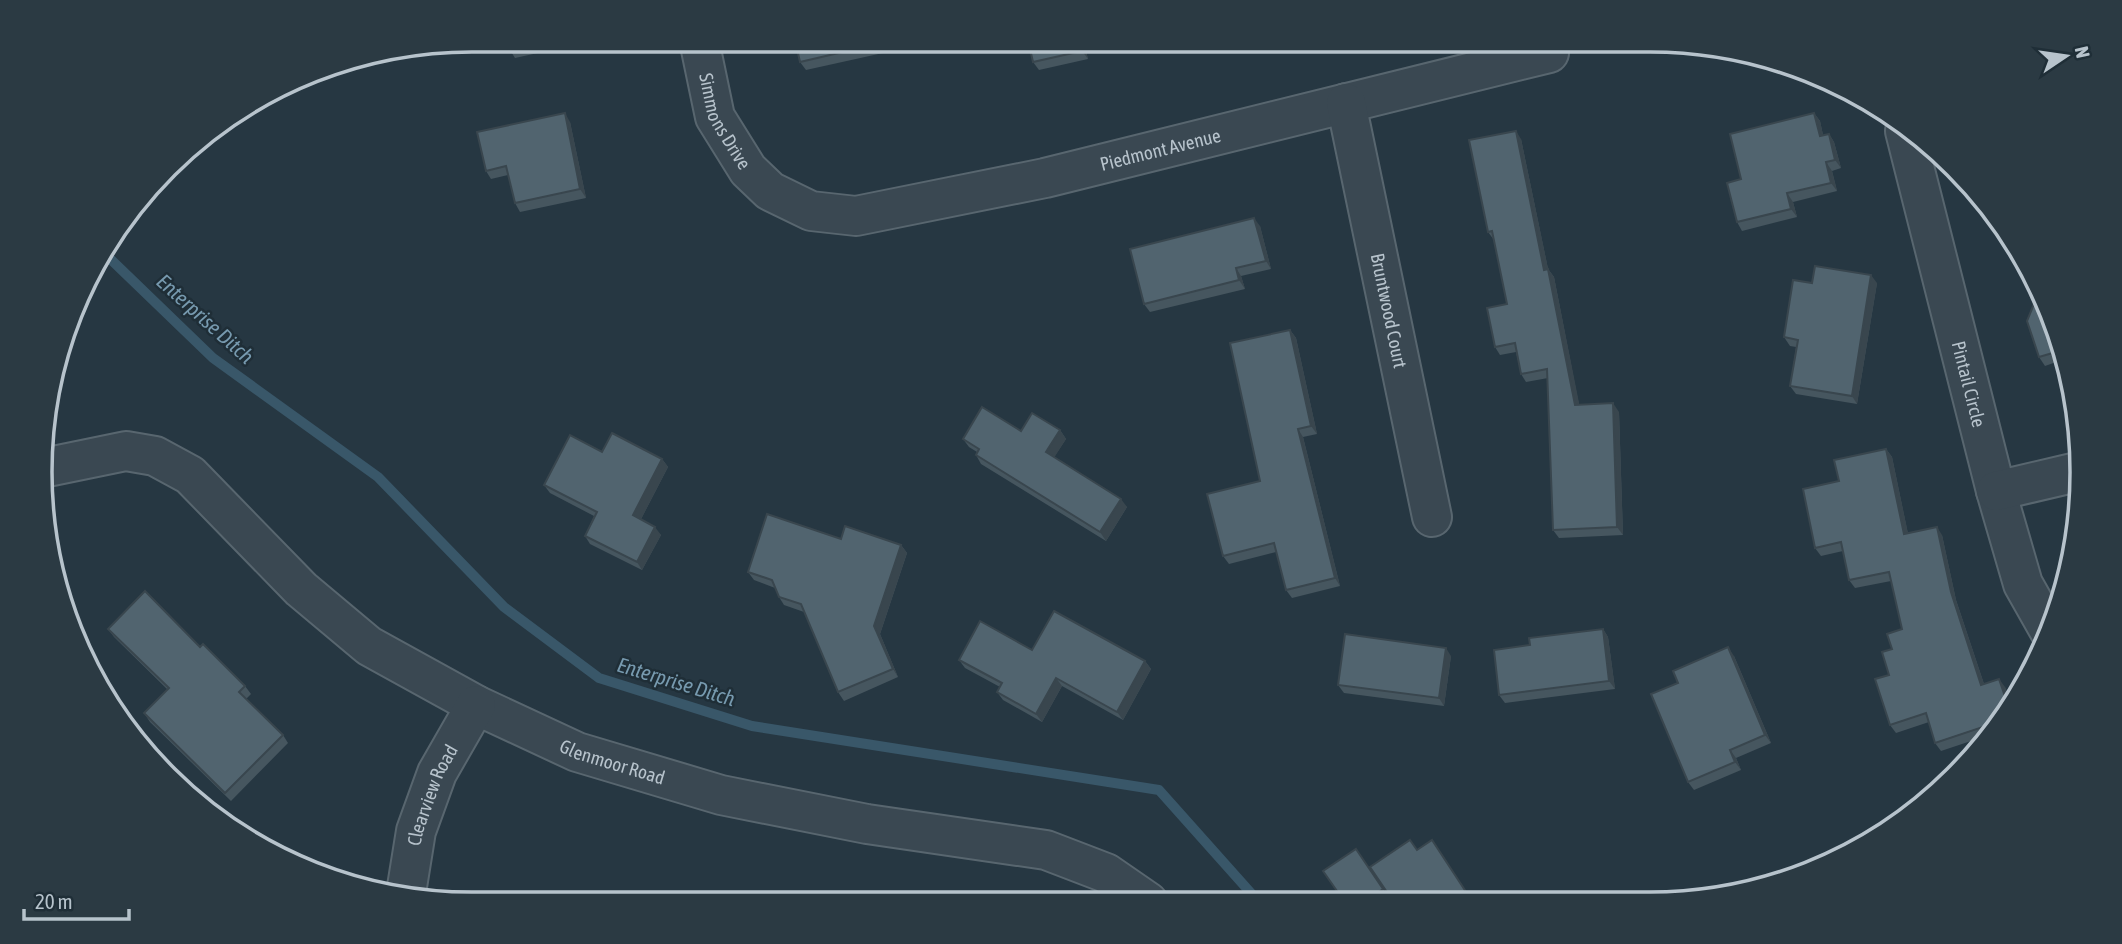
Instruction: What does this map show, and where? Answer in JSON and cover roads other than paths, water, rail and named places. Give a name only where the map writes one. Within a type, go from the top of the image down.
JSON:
[{"type":"street","name":"Simmons Drive","points":[[701,52],[715,117],[748,170],[770,191]]},
{"type":"street","name":"Piedmont Avenue","points":[[770,191],[811,211],[856,216],[1045,178],[1549,53]]},
{"type":"street","name":"Bruntwood Court","points":[[1346,103],[1432,517]]},
{"type":"street","name":"Pintail Circle","points":[[1908,141],[1996,491],[2023,584],[2043,619]]},
{"type":"street","name":"Glenmoor Road","points":[[52,466],[126,451],[155,456],[190,475],[300,589],[369,646],[476,705],[577,752],[720,795],[867,824],[1046,850],[1106,873],[1134,892]]},
{"type":"street","points":[[1996,491],[2070,474]]},
{"type":"street","name":"Clearview Road","points":[[407,886],[416,831],[437,773],[476,705]]},
{"type":"waterway","name":"Enterprise Ditch","points":[[111,259],[213,358],[378,477],[504,607],[599,678],[752,726],[1159,790],[1250,892]]}]
